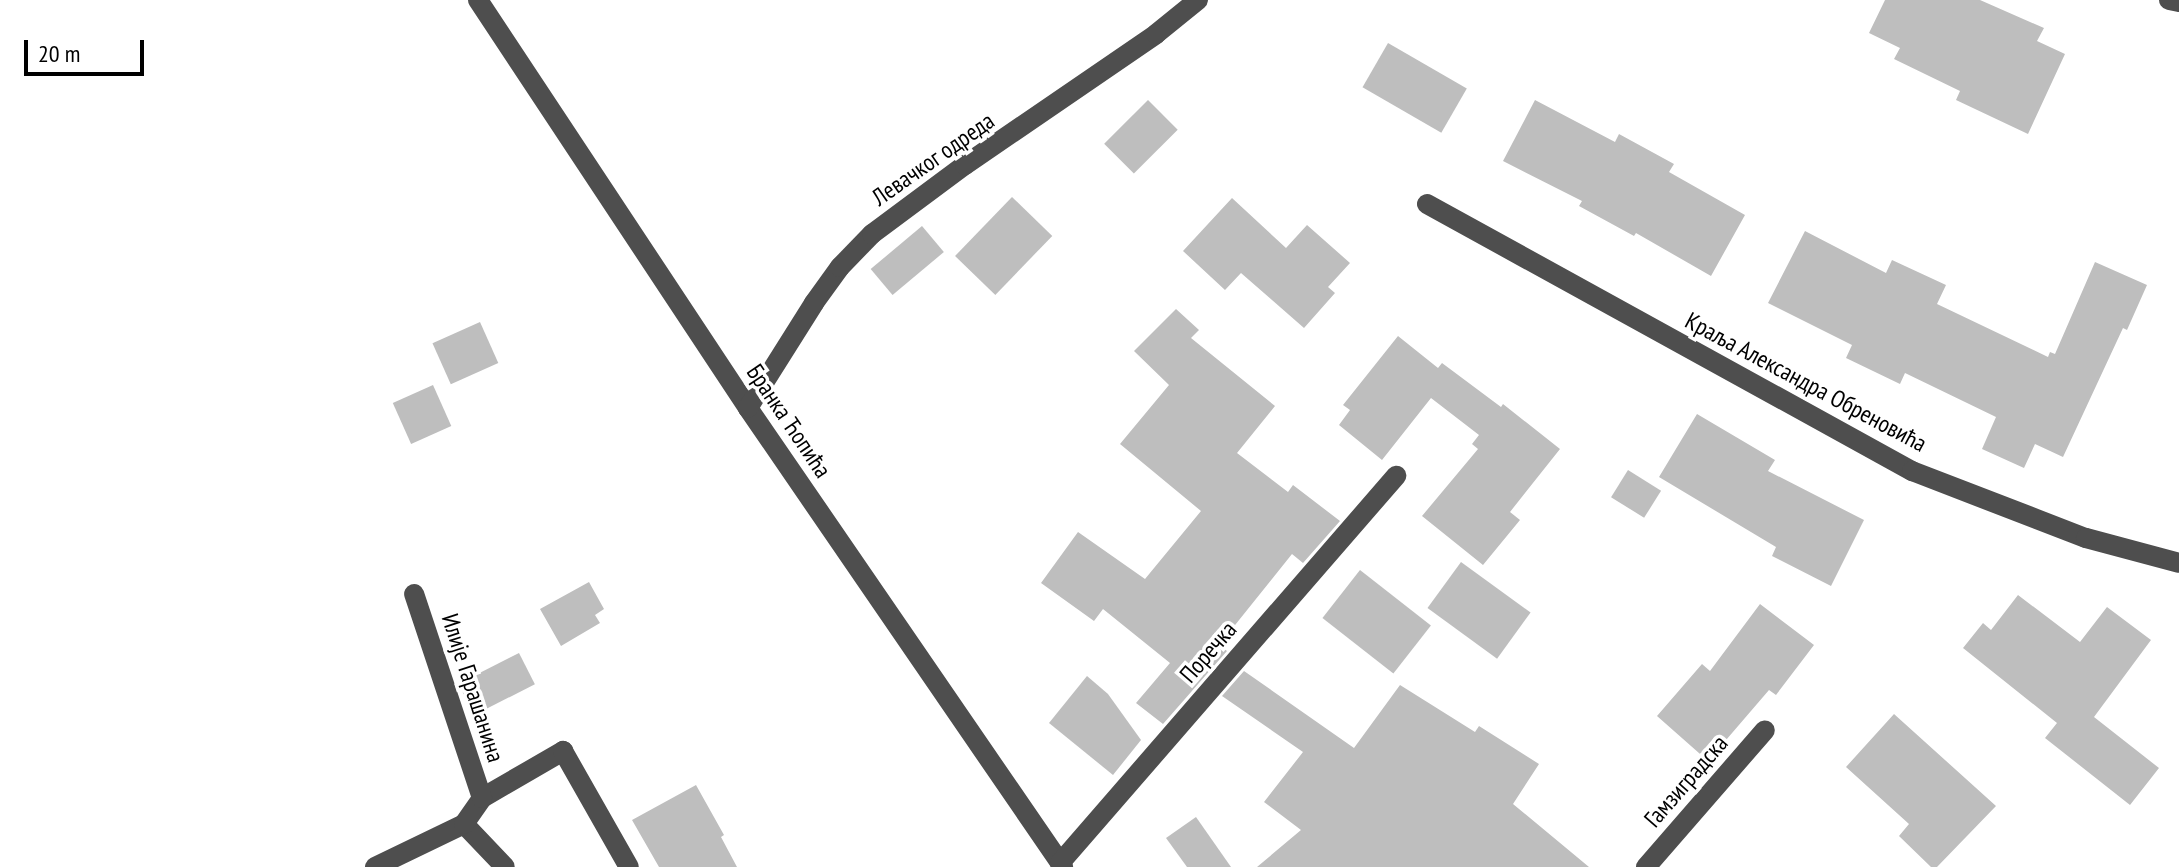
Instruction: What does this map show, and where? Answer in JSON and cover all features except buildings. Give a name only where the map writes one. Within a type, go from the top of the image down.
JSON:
[{"type":"street","name":"Бранка Ћопића","points":[[478,0],[748,408],[1062,865]]},
{"type":"street","name":"Левачког одреда","points":[[748,408],[814,303],[840,267],[872,234],[965,165],[1156,34],[1198,0]]},
{"type":"street","points":[[2169,0],[2179,2]]},
{"type":"street","name":"Краља Александра Обреновића","points":[[1427,204],[1912,471],[2086,538],[2179,563]]},
{"type":"street","name":"Поречка","points":[[1062,865],[1396,476]]},
{"type":"street","name":"Илије Гарашанина","points":[[414,594],[482,798]]},
{"type":"street","name":"Гамзиградска","points":[[1646,867],[1765,730]]},
{"type":"street","name":"Илије Гарашанина","points":[[375,867],[464,824],[482,798],[563,751],[629,867]]},
{"type":"street","points":[[464,824],[505,867]]}]
